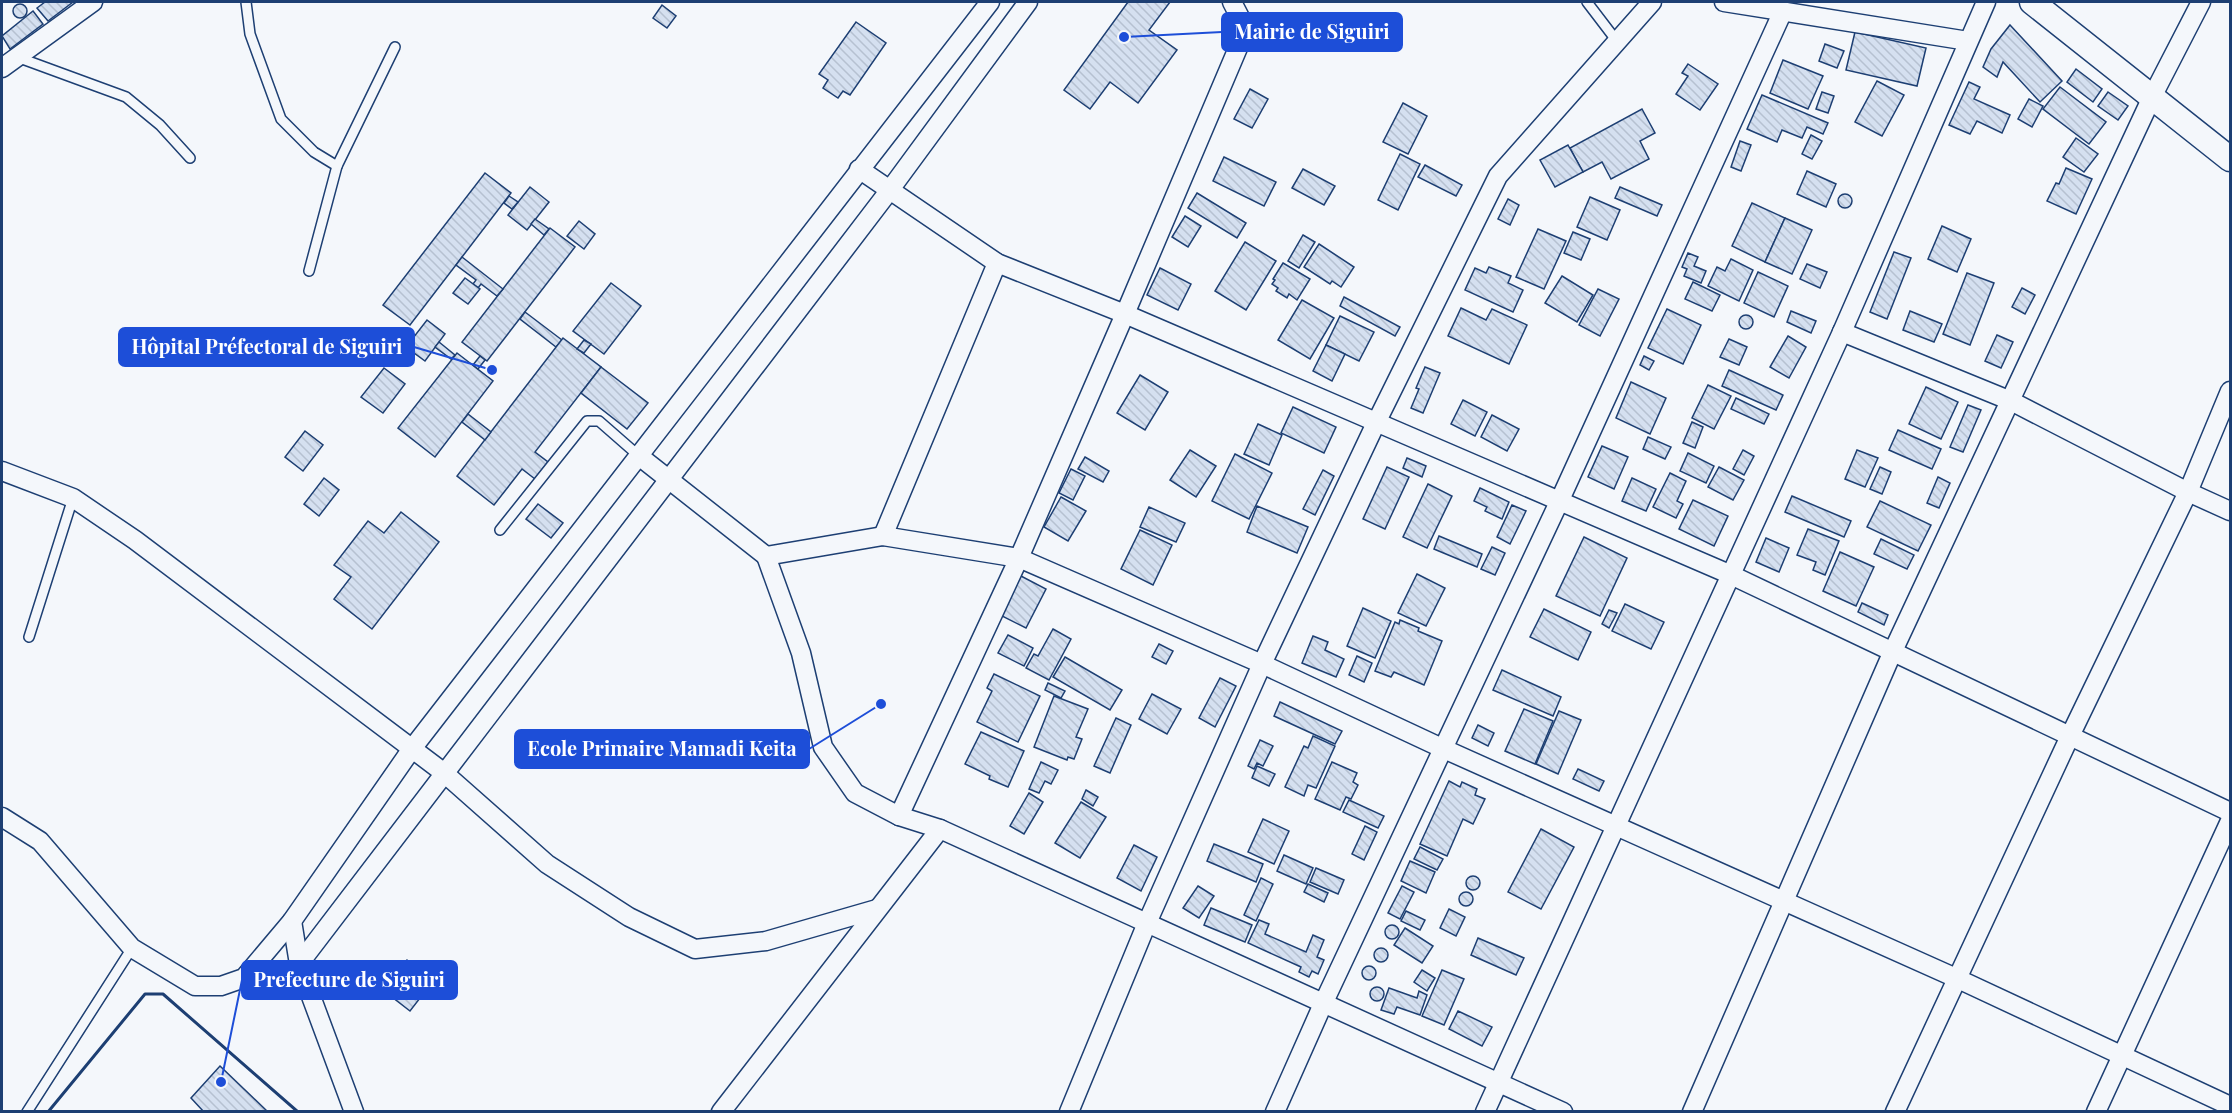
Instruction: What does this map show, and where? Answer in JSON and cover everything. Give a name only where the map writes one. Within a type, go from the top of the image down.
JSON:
[{"type":"street","points":[[2,68],[93,2]]},
{"type":"street","points":[[2,817],[40,841],[132,948],[195,986],[221,986],[244,978],[292,921],[411,750],[990,2]]},
{"type":"street","points":[[299,964],[443,772],[890,191],[1028,2]]},
{"type":"street","points":[[898,816],[1019,558],[1246,29],[1232,2]]},
{"type":"street","points":[[1069,1112],[1148,923],[1262,664],[1376,423],[1498,176],[1616,39],[1652,2]]},
{"type":"street","points":[[1724,2],[1968,41]]},
{"type":"street","points":[[1485,1112],[1842,332],[1986,2]]},
{"type":"street","points":[[2032,2],[2230,159]]},
{"type":"street","points":[[1692,1112],[1893,651],[2012,401],[2152,97],[2201,2]]},
{"type":"street","points":[[1275,1112],[1783,11]]},
{"type":"street","points":[[860,169],[997,262],[1125,314],[1730,574],[2230,812]]},
{"type":"street","points":[[883,536],[997,262]]},
{"type":"street","points":[[1842,332],[2012,401],[2188,492],[2230,511]]},
{"type":"street","points":[[1895,1112],[2070,736],[2188,492],[2230,391]]},
{"type":"street","points":[[639,456],[766,556],[801,653],[823,747],[855,793],[898,816],[940,829],[1563,1112]]},
{"type":"street","points":[[2,471],[73,498],[135,540],[443,772],[548,864],[629,917],[695,949],[766,941],[877,909]]},
{"type":"street","points":[[766,556],[883,536],[1019,558],[1262,664],[1444,749],[1956,978],[2230,1106]]},
{"type":"street","points":[[2096,1112],[2230,821]]},
{"type":"street","points":[[721,1112],[940,829]]},
{"type":"street","points":[[292,921],[299,964],[354,1112]]},
{"type":"lane","points":[[246,2],[250,34],[281,119],[314,152],[338,166]]},
{"type":"lane","points":[[1587,2],[1616,39]]},
{"type":"lane","points":[[309,271],[338,166],[395,47]]},
{"type":"lane","points":[[17,57],[126,97],[160,125],[190,158]]},
{"type":"lane","points":[[500,530],[587,421],[599,421],[639,456]]},
{"type":"lane","points":[[29,637],[73,498]]},
{"type":"lane","points":[[27,1112],[132,948]]},
{"type":"building","points":[[45,2],[73,2],[48,21],[37,8]]},
{"type":"building","points":[[1128,2],[1170,2],[1149,30],[1177,50],[1138,103],[1110,82],[1090,109],[1064,90]]},
{"type":"building","points":[[17,4],[23,4],[27,11],[23,18],[17,18],[13,14],[13,8]]},
{"type":"building","points":[[662,5],[676,16],[667,28],[653,18]]},
{"type":"building","points":[[33,11],[43,24],[10,49],[2,36]]},
{"type":"building","points":[[856,22],[886,43],[850,95],[843,91],[838,98],[823,88],[828,80],[819,74]]},
{"type":"building","points":[[2010,25],[2062,81],[2040,102],[2003,62],[1997,77],[1983,67],[1991,49]]},
{"type":"building","points":[[1855,32],[1926,48],[1917,86],[1846,70]]},
{"type":"building","points":[[1825,44],[1844,51],[1837,68],[1819,61]]},
{"type":"building","points":[[1783,60],[1823,76],[1808,109],[1770,93]]},
{"type":"building","points":[[1688,64],[1718,84],[1700,110],[1676,94],[1688,76],[1682,73]]},
{"type":"building","points":[[2076,69],[2102,89],[2093,102],[2067,82]]},
{"type":"building","points":[[1877,81],[1904,95],[1882,136],[1855,122]]},
{"type":"building","points":[[1969,82],[1980,87],[1974,99],[2010,115],[2002,133],[1977,121],[1970,134],[1949,125]]},
{"type":"building","points":[[2060,87],[2106,122],[2089,144],[2043,109]]},
{"type":"building","points":[[1250,89],[1268,99],[1252,128],[1234,119]]},
{"type":"building","points":[[1822,92],[1834,96],[1828,113],[1816,109]]},
{"type":"building","points":[[2108,92],[2128,106],[2118,120],[2098,106]]},
{"type":"building","points":[[1762,95],[1828,123],[1823,134],[1807,127],[1802,138],[1782,130],[1777,142],[1747,129]]},
{"type":"building","points":[[2029,99],[2043,106],[2032,127],[2018,119]]},
{"type":"building","points":[[1403,103],[1427,116],[1408,154],[1383,142]]},
{"type":"building","points":[[1642,109],[1655,133],[1640,141],[1649,159],[1611,179],[1602,162],[1583,172],[1570,148]]},
{"type":"building","points":[[1811,135],[1822,141],[1812,159],[1802,154]]},
{"type":"building","points":[[2076,138],[2098,154],[2084,172],[2063,157]]},
{"type":"building","points":[[1740,141],[1751,145],[1741,171],[1731,167]]},
{"type":"building","points":[[1568,145],[1583,172],[1555,187],[1540,160]]},
{"type":"building","points":[[1400,154],[1420,164],[1398,210],[1378,200]]},
{"type":"building","points":[[1224,157],[1276,182],[1264,206],[1213,181]]},
{"type":"building","points":[[1425,165],[1462,185],[1456,196],[1418,177]]},
{"type":"building","points":[[2066,168],[2092,179],[2076,214],[2047,201],[2056,183],[2059,184]]},
{"type":"building","points":[[1303,169],[1335,186],[1324,205],[1292,188]]},
{"type":"building","points":[[1807,171],[1836,184],[1826,207],[1797,194]]},
{"type":"building","points":[[485,173],[511,193],[410,325],[383,305]]},
{"type":"building","points":[[530,187],[549,202],[527,230],[508,215]]},
{"type":"building","points":[[1620,187],[1662,205],[1657,216],[1615,198]]},
{"type":"building","points":[[1197,193],[1246,223],[1237,238],[1188,208]]},
{"type":"building","points":[[1845,194],[1850,196],[1852,201],[1850,206],[1845,208],[1840,206],[1838,201],[1840,196]]},
{"type":"building","points":[[509,196],[518,202],[512,209],[504,203]]},
{"type":"building","points":[[1590,197],[1620,210],[1607,240],[1577,227]]},
{"type":"building","points":[[1508,199],[1519,205],[1510,225],[1498,219]]},
{"type":"building","points":[[1752,203],[1785,218],[1765,262],[1732,246]]},
{"type":"building","points":[[1185,216],[1201,226],[1188,247],[1172,237]]},
{"type":"building","points":[[1785,218],[1812,230],[1792,274],[1765,262]]},
{"type":"building","points":[[535,219],[549,229],[544,235],[531,224]]},
{"type":"building","points":[[579,221],[595,234],[584,249],[567,236]]},
{"type":"building","points":[[1942,226],[1971,239],[1957,272],[1928,259]]},
{"type":"building","points":[[550,228],[575,247],[487,361],[462,342]]},
{"type":"building","points":[[1538,229],[1566,241],[1544,289],[1516,277]]},
{"type":"building","points":[[1573,232],[1590,239],[1581,260],[1564,253]]},
{"type":"building","points":[[1303,235],[1315,242],[1299,268],[1288,261]]},
{"type":"building","points":[[1245,242],[1276,261],[1246,310],[1215,291]]},
{"type":"building","points":[[1319,244],[1354,267],[1341,287],[1332,281],[1330,284],[1304,267]]},
{"type":"building","points":[[1894,252],[1911,258],[1887,319],[1870,312]]},
{"type":"building","points":[[1688,253],[1698,257],[1694,266],[1706,271],[1701,283],[1684,276],[1687,269],[1682,267]]},
{"type":"building","points":[[462,257],[503,289],[497,296],[481,284],[478,288],[473,284],[476,280],[456,265]]},
{"type":"building","points":[[1731,259],[1753,270],[1739,301],[1708,286],[1717,267],[1725,271]]},
{"type":"building","points":[[1283,263],[1310,279],[1297,300],[1289,294],[1287,298],[1276,291],[1278,288],[1272,284]]},
{"type":"building","points":[[1807,264],[1827,272],[1820,288],[1800,279]]},
{"type":"building","points":[[1489,267],[1511,276],[1508,283],[1523,290],[1513,312],[1465,290],[1475,268],[1486,273]]},
{"type":"building","points":[[1160,268],[1191,284],[1178,310],[1147,295]]},
{"type":"building","points":[[1758,272],[1788,286],[1774,317],[1744,303]]},
{"type":"building","points":[[1967,273],[1994,283],[1970,345],[1943,334]]},
{"type":"building","points":[[1562,276],[1593,295],[1577,322],[1545,303]]},
{"type":"building","points":[[465,278],[480,289],[468,304],[453,293]]},
{"type":"building","points":[[1693,282],[1720,295],[1712,311],[1685,299]]},
{"type":"building","points":[[611,283],[641,306],[604,354],[573,331]]},
{"type":"building","points":[[2022,288],[2035,295],[2025,314],[2012,307]]},
{"type":"building","points":[[1598,289],[1619,299],[1600,336],[1579,325]]},
{"type":"building","points":[[1344,297],[1400,327],[1395,336],[1340,306]]},
{"type":"building","points":[[1302,300],[1334,318],[1310,359],[1278,340]]},
{"type":"building","points":[[1461,308],[1486,320],[1492,309],[1527,325],[1509,364],[1448,336]]},
{"type":"building","points":[[1667,309],[1701,325],[1683,364],[1648,348]]},
{"type":"building","points":[[1791,311],[1816,321],[1811,333],[1787,322]]},
{"type":"building","points":[[1910,311],[1942,324],[1934,342],[1903,330]]},
{"type":"building","points":[[525,312],[562,340],[556,347],[520,319]]},
{"type":"building","points":[[1746,315],[1751,317],[1753,322],[1751,327],[1746,329],[1741,327],[1739,322],[1741,317]]},
{"type":"building","points":[[1340,316],[1374,332],[1359,361],[1326,345]]},
{"type":"building","points":[[427,320],[445,334],[425,361],[406,347]]},
{"type":"building","points":[[1997,335],[2013,342],[2001,368],[1985,361]]},
{"type":"building","points":[[1788,336],[1806,347],[1789,378],[1770,367]]},
{"type":"building","points":[[563,338],[601,367],[535,452],[548,462],[535,479],[522,469],[494,505],[457,476]]},
{"type":"building","points":[[1729,339],[1747,347],[1739,365],[1720,357]]},
{"type":"building","points":[[584,340],[591,344],[584,353],[577,349]]},
{"type":"building","points":[[439,342],[455,355],[451,359],[435,347]]},
{"type":"building","points":[[1326,345],[1345,354],[1332,381],[1313,371]]},
{"type":"building","points":[[457,353],[493,381],[435,457],[398,428]]},
{"type":"building","points":[[480,356],[485,360],[478,369],[473,365]]},
{"type":"building","points":[[1644,356],[1654,361],[1649,370],[1640,365]]},
{"type":"building","points":[[601,367],[648,403],[627,429],[581,393]]},
{"type":"building","points":[[1425,367],[1440,373],[1423,413],[1411,408]]},
{"type":"building","points":[[384,368],[405,384],[383,413],[361,397]]},
{"type":"building","points":[[1729,370],[1783,395],[1776,410],[1722,386]]},
{"type":"building","points":[[1140,375],[1168,392],[1145,430],[1117,413]]},
{"type":"building","points":[[1631,382],[1666,398],[1650,434],[1616,418]]},
{"type":"building","points":[[1708,385],[1731,396],[1714,429],[1692,418]]},
{"type":"building","points":[[1926,387],[1958,402],[1941,439],[1909,424]]},
{"type":"building","points":[[1736,398],[1769,414],[1764,424],[1731,409]]},
{"type":"building","points":[[1463,400],[1487,412],[1475,436],[1451,424]]},
{"type":"building","points":[[1968,405],[1981,410],[1963,452],[1950,447]]},
{"type":"building","points":[[1293,407],[1336,427],[1324,453],[1281,433]]},
{"type":"building","points":[[468,414],[491,432],[485,440],[462,422]]},
{"type":"building","points":[[1492,415],[1519,429],[1507,451],[1481,437]]},
{"type":"building","points":[[1692,422],[1703,427],[1695,448],[1683,443]]},
{"type":"building","points":[[1258,424],[1282,435],[1269,465],[1244,454]]},
{"type":"building","points":[[1898,430],[1941,449],[1932,469],[1889,450]]},
{"type":"building","points":[[305,431],[323,445],[303,471],[285,457]]},
{"type":"building","points":[[1648,437],[1671,447],[1665,459],[1643,449]]},
{"type":"building","points":[[1602,446],[1628,457],[1614,489],[1588,477]]},
{"type":"building","points":[[1190,450],[1216,466],[1196,497],[1170,480]]},
{"type":"building","points":[[1743,450],[1754,456],[1744,475],[1733,469]]},
{"type":"building","points":[[1857,450],[1878,458],[1865,487],[1845,479]]},
{"type":"building","points":[[1688,453],[1714,466],[1706,483],[1680,471]]},
{"type":"building","points":[[1235,454],[1272,473],[1249,519],[1212,501]]},
{"type":"building","points":[[1085,457],[1109,471],[1103,482],[1078,469]]},
{"type":"building","points":[[1407,458],[1426,466],[1422,477],[1403,468]]},
{"type":"building","points":[[1387,467],[1409,477],[1385,529],[1363,519]]},
{"type":"building","points":[[1719,467],[1744,480],[1733,500],[1708,487]]},
{"type":"building","points":[[1880,467],[1891,472],[1882,494],[1870,489]]},
{"type":"building","points":[[1071,469],[1085,476],[1073,500],[1059,493]]},
{"type":"building","points":[[1323,470],[1334,476],[1315,515],[1303,509]]},
{"type":"building","points":[[1670,473],[1686,481],[1677,501],[1683,504],[1676,518],[1653,507]]},
{"type":"building","points":[[1938,477],[1950,483],[1939,508],[1927,503]]},
{"type":"building","points":[[324,478],[339,490],[319,516],[304,504]]},
{"type":"building","points":[[1632,478],[1656,489],[1646,511],[1622,501]]},
{"type":"building","points":[[1428,484],[1452,496],[1427,548],[1403,537]]},
{"type":"building","points":[[1480,488],[1509,502],[1502,519],[1485,511],[1487,507],[1474,501]]},
{"type":"building","points":[[1792,496],[1851,521],[1844,537],[1785,512]]},
{"type":"building","points":[[1061,497],[1086,511],[1068,541],[1044,527]]},
{"type":"building","points":[[1693,500],[1728,516],[1714,546],[1679,529]]},
{"type":"building","points":[[1880,501],[1931,525],[1918,551],[1867,527]]},
{"type":"building","points":[[538,504],[563,523],[551,538],[526,519]]},
{"type":"building","points":[[1512,505],[1526,511],[1510,544],[1497,537]]},
{"type":"building","points":[[1257,506],[1308,527],[1297,553],[1247,532]]},
{"type":"building","points":[[1149,507],[1185,523],[1176,542],[1140,527]]},
{"type":"building","points":[[401,512],[439,542],[372,629],[334,599],[351,577],[334,565],[368,521],[384,533]]},
{"type":"building","points":[[1808,529],[1839,541],[1825,575],[1813,570],[1816,562],[1797,555]]},
{"type":"building","points":[[1140,530],[1172,545],[1153,585],[1121,569]]},
{"type":"building","points":[[1439,536],[1482,554],[1477,567],[1434,549]]},
{"type":"building","points":[[1584,537],[1627,558],[1600,616],[1556,596]]},
{"type":"building","points":[[1766,538],[1789,548],[1779,572],[1756,562]]},
{"type":"building","points":[[1881,539],[1914,555],[1907,569],[1874,554]]},
{"type":"building","points":[[1492,547],[1505,553],[1495,575],[1481,569]]},
{"type":"building","points":[[1840,552],[1874,567],[1856,606],[1823,591]]},
{"type":"building","points":[[1417,574],[1445,588],[1426,626],[1398,613]]},
{"type":"building","points":[[1019,575],[1046,589],[1026,628],[1000,615]]},
{"type":"building","points":[[1862,603],[1888,615],[1884,625],[1858,612]]},
{"type":"building","points":[[1625,604],[1664,622],[1651,649],[1612,631]]},
{"type":"building","points":[[1363,608],[1391,621],[1375,658],[1347,646]]},
{"type":"building","points":[[1544,609],[1591,632],[1578,660],[1530,637]]},
{"type":"building","points":[[1609,610],[1617,613],[1609,628],[1602,624]]},
{"type":"building","points":[[1400,620],[1442,641],[1424,685],[1394,672],[1391,677],[1375,671],[1395,622],[1399,624]]},
{"type":"building","points":[[1053,629],[1071,639],[1049,680],[1026,668],[1034,654],[1038,656]]},
{"type":"building","points":[[1008,635],[1033,648],[1024,666],[998,653]]},
{"type":"building","points":[[1313,636],[1328,642],[1325,650],[1344,659],[1336,677],[1302,663]]},
{"type":"building","points":[[1159,644],[1173,651],[1166,664],[1152,657]]},
{"type":"building","points":[[1357,656],[1372,663],[1364,682],[1349,675]]},
{"type":"building","points":[[1065,657],[1122,690],[1110,710],[1053,677]]},
{"type":"building","points":[[1502,670],[1561,697],[1553,716],[1493,690]]},
{"type":"building","points":[[994,674],[1040,696],[1018,742],[977,722],[992,691],[987,688]]},
{"type":"building","points":[[1220,678],[1236,686],[1215,727],[1199,718]]},
{"type":"building","points":[[1048,683],[1065,691],[1061,698],[1045,690]]},
{"type":"building","points":[[1152,694],[1181,709],[1167,734],[1139,719]]},
{"type":"building","points":[[1054,696],[1088,709],[1076,737],[1082,739],[1074,759],[1068,757],[1067,760],[1034,747]]},
{"type":"building","points":[[1280,702],[1342,731],[1335,744],[1274,716]]},
{"type":"building","points":[[1524,709],[1553,721],[1535,764],[1505,751]]},
{"type":"building","points":[[1559,711],[1581,720],[1558,774],[1536,764]]},
{"type":"building","points":[[1116,718],[1131,725],[1110,773],[1094,766]]},
{"type":"building","points":[[1478,725],[1494,733],[1488,746],[1472,738]]},
{"type":"building","points":[[981,732],[1024,751],[1008,787],[989,779],[990,776],[965,764]]},
{"type":"building","points":[[1313,736],[1335,746],[1316,788],[1308,785],[1304,796],[1285,787],[1304,746],[1308,748]]},
{"type":"building","points":[[1260,740],[1273,746],[1263,766],[1257,763],[1254,769],[1248,766]]},
{"type":"building","points":[[1041,762],[1058,770],[1051,784],[1045,781],[1039,793],[1029,789]]},
{"type":"building","points":[[1332,762],[1357,773],[1353,782],[1358,785],[1351,799],[1346,797],[1340,810],[1315,799]]},
{"type":"building","points":[[1257,766],[1275,774],[1269,786],[1252,778]]},
{"type":"building","points":[[1578,769],[1604,781],[1599,791],[1573,779]]},
{"type":"building","points":[[1449,781],[1460,787],[1462,782],[1477,789],[1475,795],[1485,799],[1473,824],[1463,819],[1447,856],[1420,844]]},
{"type":"building","points":[[1086,790],[1098,797],[1093,806],[1082,799]]},
{"type":"building","points":[[1029,793],[1043,802],[1024,834],[1010,826]]},
{"type":"building","points":[[1349,800],[1384,816],[1378,828],[1343,812]]},
{"type":"building","points":[[1081,802],[1106,817],[1080,858],[1055,843]]},
{"type":"building","points":[[1263,819],[1289,831],[1274,864],[1248,852]]},
{"type":"building","points":[[1365,826],[1377,832],[1364,860],[1352,854]]},
{"type":"building","points":[[1541,829],[1574,847],[1541,909],[1508,892]]},
{"type":"building","points":[[1214,844],[1263,864],[1256,882],[1207,861]]},
{"type":"building","points":[[1134,845],[1157,857],[1141,891],[1117,878]]},
{"type":"building","points":[[1420,847],[1443,859],[1437,870],[1414,859]]},
{"type":"building","points":[[1284,855],[1313,868],[1306,884],[1277,871]]},
{"type":"building","points":[[1410,861],[1435,872],[1426,893],[1401,881]]},
{"type":"building","points":[[1316,868],[1344,880],[1338,894],[1310,882]]},
{"type":"building","points":[[1473,876],[1478,878],[1480,883],[1478,888],[1473,890],[1468,888],[1466,883],[1468,878]]},
{"type":"building","points":[[1261,878],[1273,884],[1256,921],[1244,915]]},
{"type":"building","points":[[1308,884],[1328,893],[1324,902],[1304,892]]},
{"type":"building","points":[[1198,886],[1214,896],[1199,918],[1183,908]]},
{"type":"building","points":[[1402,886],[1414,892],[1400,919],[1388,913]]},
{"type":"building","points":[[1466,892],[1471,894],[1473,899],[1471,904],[1466,906],[1461,904],[1459,899],[1461,894]]},
{"type":"building","points":[[1211,908],[1252,925],[1245,942],[1204,925]]},
{"type":"building","points":[[1449,909],[1465,917],[1456,936],[1440,928]]},
{"type":"building","points":[[1406,911],[1425,920],[1420,930],[1401,921]]},
{"type":"building","points":[[1259,920],[1269,924],[1265,934],[1306,952],[1313,935],[1324,940],[1317,957],[1324,960],[1318,974],[1312,971],[1309,977],[1299,972],[1301,967],[1248,943]]},
{"type":"building","points":[[1392,925],[1397,927],[1399,932],[1397,937],[1392,939],[1387,937],[1385,932],[1387,927]]},
{"type":"building","points":[[1405,928],[1433,946],[1422,963],[1394,945]]},
{"type":"building","points":[[1478,938],[1524,958],[1516,975],[1471,955]]},
{"type":"building","points":[[1381,948],[1386,950],[1388,955],[1386,960],[1381,962],[1376,960],[1374,955],[1376,950]]},
{"type":"building","points":[[407,960],[434,980],[410,1011],[383,990]]},
{"type":"building","points":[[1369,966],[1374,968],[1376,973],[1374,978],[1369,980],[1364,978],[1362,973],[1364,968]]},
{"type":"building","points":[[1422,970],[1435,978],[1427,991],[1414,982]]},
{"type":"building","points":[[1442,970],[1464,979],[1444,1025],[1422,1016]]},
{"type":"building","points":[[1377,987],[1382,989],[1384,994],[1382,999],[1377,1001],[1372,999],[1370,994],[1372,989]]},
{"type":"building","points":[[1389,988],[1417,998],[1419,991],[1427,995],[1420,1015],[1397,1007],[1394,1014],[1381,1010]]},
{"type":"building","points":[[1458,1011],[1492,1027],[1482,1046],[1449,1029]]},
{"type":"building","points":[[220,1066],[268,1112],[204,1112],[191,1098]]},
{"type":"wall","points":[[48,1112],[145,994],[163,994],[298,1112]]},
{"type":"place","name":"Mairie de Siguiri","points":[[1124,37]]},
{"type":"place","name":"Hôpital Préfectoral de Siguiri","points":[[492,370]]},
{"type":"place","name":"Ecole Primaire Mamadi Keita","points":[[881,704]]},
{"type":"place","name":"Prefecture de Siguiri","points":[[221,1082]]}]
